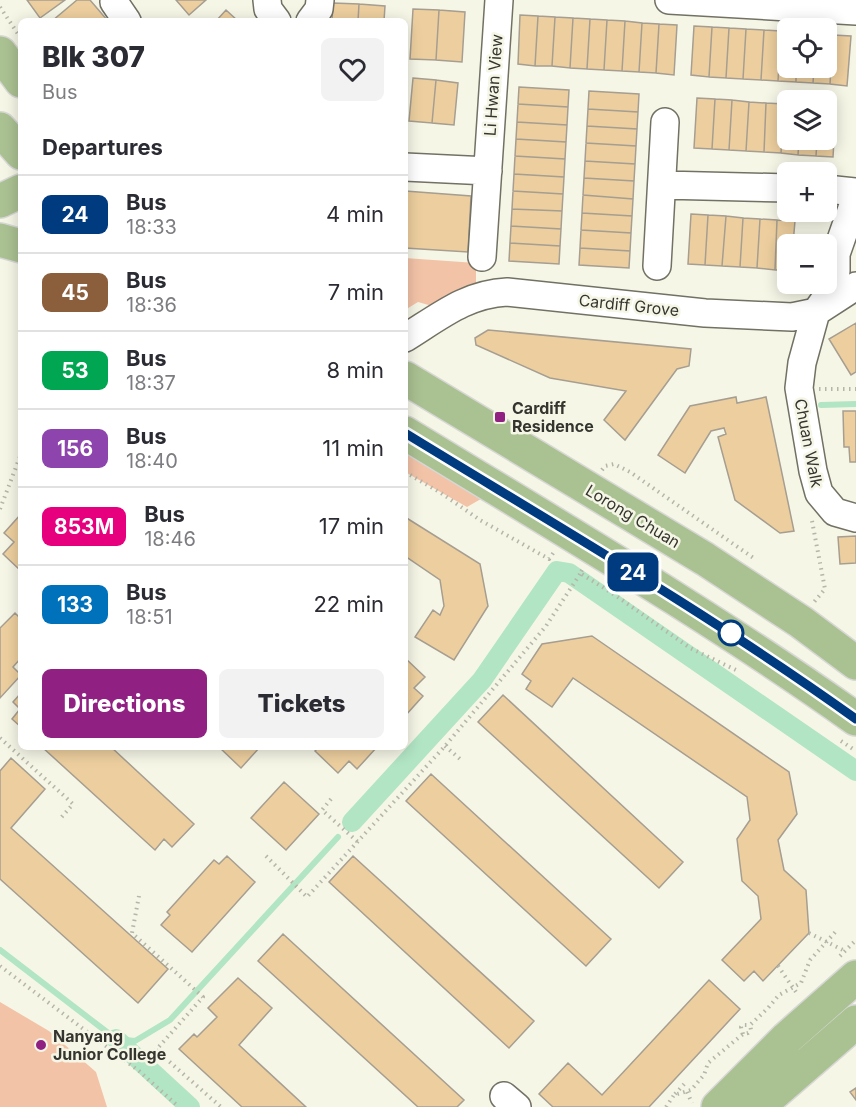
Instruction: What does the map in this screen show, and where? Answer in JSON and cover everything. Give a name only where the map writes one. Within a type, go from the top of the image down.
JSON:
[{"type":"main road","points":[[0,53],[18,77]]},
{"type":"main road","points":[[0,201],[18,192]]},
{"type":"main road","points":[[0,240],[18,245]]},
{"type":"main road","name":"Lorong Chuan","points":[[408,380],[705,559],[808,612],[856,663]]},
{"type":"main road","points":[[408,435],[700,613],[856,719]]},
{"type":"main road","points":[[808,612],[856,647]]},
{"type":"main road","points":[[749,1096],[787,1038],[851,964]]},
{"type":"main road","points":[[705,1105],[749,1096],[856,1022]]},
{"type":"street","points":[[267,0],[268,9],[275,18]]},
{"type":"street","points":[[312,18],[319,9],[320,0]]},
{"type":"street","name":"Li Hwan View","points":[[482,257],[499,0]]},
{"type":"street","points":[[669,0],[856,11]]},
{"type":"street","points":[[657,266],[665,122]]},
{"type":"street","points":[[408,167],[488,171]]},
{"type":"street","points":[[663,185],[777,188]]},
{"type":"street","points":[[837,190],[856,192]]},
{"type":"street","points":[[837,244],[856,197]]},
{"type":"street","points":[[837,264],[856,278]]},
{"type":"street","name":"Cardiff Grove","points":[[408,336],[471,298],[492,293],[507,292],[705,313],[792,317],[816,312],[856,286]]},
{"type":"street","points":[[815,294],[816,312]]},
{"type":"street","points":[[816,312],[828,294]]},
{"type":"street","name":"Chuan Walk","points":[[816,312],[802,363],[799,388],[813,471],[819,494],[830,508],[840,515],[856,518]]},
{"type":"path","points":[[0,7],[18,34]]},
{"type":"path","points":[[813,389],[856,388]]},
{"type":"path","points":[[0,509],[18,462]]},
{"type":"path","points":[[408,474],[480,520],[549,559],[557,548]]},
{"type":"path","points":[[808,612],[825,589],[810,511]]},
{"type":"path","points":[[266,856],[307,897],[445,746],[546,626],[584,568]]},
{"type":"path","points":[[580,573],[690,648],[741,673]]},
{"type":"path","points":[[673,636],[677,629]]},
{"type":"path","points":[[0,738],[73,804],[60,820]]},
{"type":"path","points":[[445,746],[460,759]]},
{"type":"path","points":[[332,799],[322,810],[358,842]]},
{"type":"path","points":[[139,896],[132,933],[203,997],[156,1050],[221,1107]]},
{"type":"path","points":[[675,1095],[687,1092],[704,1075],[708,1063],[743,1034],[748,1033],[751,1030],[750,1025],[779,995],[804,980],[807,964],[838,929]]},
{"type":"path","points":[[809,933],[826,941],[851,964]]},
{"type":"path","points":[[0,966],[139,1071],[179,1107]]},
{"type":"path","points":[[778,966],[798,995]]},
{"type":"path","points":[[666,1107],[687,1081]]},
{"type":"path","points":[[687,1092],[705,1105]]},
{"type":"shaded area","points":[[408,258],[476,263],[476,283],[432,306],[418,302],[408,308]]},
{"type":"shaded area","points":[[408,441],[493,492],[467,507],[408,474]]},
{"type":"shaded area","name":"Nanyang Junior College","points":[[0,1002],[49,1031],[96,1072],[107,1107],[0,1107]]},
{"type":"building","points":[[27,0],[65,0],[40,18]]},
{"type":"building","points":[[77,0],[90,0],[105,18],[56,18]]},
{"type":"building","points":[[176,0],[206,0],[189,15]]},
{"type":"building","points":[[333,3],[359,4],[358,18],[332,18]]},
{"type":"building","points":[[359,4],[385,6],[384,18],[358,18]]},
{"type":"building","points":[[413,9],[439,10],[436,60],[410,59]]},
{"type":"building","points":[[226,10],[235,18],[219,18]]},
{"type":"building","points":[[439,10],[465,12],[462,62],[436,60]]},
{"type":"building","points":[[520,15],[538,16],[535,66],[518,64]]},
{"type":"building","points":[[538,16],[555,17],[552,66],[535,66]]},
{"type":"building","points":[[555,17],[573,18],[570,68],[552,66]]},
{"type":"building","points":[[573,18],[590,19],[587,69],[570,68]]},
{"type":"building","points":[[590,19],[607,20],[604,70],[587,69]]},
{"type":"building","points":[[607,20],[625,21],[622,71],[604,70]]},
{"type":"building","points":[[625,21],[642,23],[639,72],[622,71]]},
{"type":"building","points":[[642,23],[659,24],[656,73],[639,72]]},
{"type":"building","points":[[659,24],[677,25],[674,75],[656,73]]},
{"type":"building","points":[[694,26],[712,27],[709,77],[691,75]]},
{"type":"building","points":[[712,27],[729,28],[726,78],[709,77]]},
{"type":"building","points":[[729,28],[746,29],[743,79],[726,78]]},
{"type":"building","points":[[746,29],[764,30],[761,80],[743,79]]},
{"type":"building","points":[[764,30],[777,31],[778,81],[761,80]]},
{"type":"building","points":[[837,35],[851,36],[847,86],[830,84],[830,78],[837,78]]},
{"type":"building","points":[[413,78],[436,80],[432,123],[409,121]]},
{"type":"building","points":[[778,78],[796,78],[796,82],[778,81]]},
{"type":"building","points":[[796,78],[813,78],[813,83],[796,82]]},
{"type":"building","points":[[813,78],[830,78],[830,84],[813,83]]},
{"type":"building","points":[[436,80],[458,83],[454,125],[432,123]]},
{"type":"building","points":[[519,87],[569,90],[568,107],[518,104]]},
{"type":"building","points":[[589,91],[639,94],[638,112],[588,109]]},
{"type":"building","points":[[697,98],[715,99],[712,149],[694,148]]},
{"type":"building","points":[[715,99],[732,100],[729,150],[712,149]]},
{"type":"building","points":[[732,100],[749,102],[746,151],[729,150]]},
{"type":"building","points":[[749,102],[766,103],[764,152],[746,151]]},
{"type":"building","points":[[766,103],[777,104],[777,150],[781,150],[781,153],[764,152]]},
{"type":"building","points":[[518,104],[568,107],[567,125],[517,122]]},
{"type":"building","points":[[588,109],[638,112],[637,129],[587,126]]},
{"type":"building","points":[[517,122],[567,125],[566,142],[516,139]]},
{"type":"building","points":[[587,126],[637,129],[636,146],[586,143]]},
{"type":"building","points":[[516,139],[566,142],[565,159],[515,156]]},
{"type":"building","points":[[586,143],[636,146],[635,164],[585,161]]},
{"type":"building","points":[[781,150],[798,150],[798,155],[781,153]]},
{"type":"building","points":[[798,150],[816,150],[816,156],[798,155]]},
{"type":"building","points":[[816,150],[833,150],[833,157],[816,156]]},
{"type":"building","points":[[515,156],[565,159],[564,177],[514,174]]},
{"type":"building","points":[[585,161],[635,164],[634,181],[584,178]]},
{"type":"building","points":[[514,174],[564,177],[563,194],[513,191]]},
{"type":"building","points":[[584,178],[634,181],[633,199],[583,195]]},
{"type":"building","points":[[408,191],[471,196],[468,252],[408,248]]},
{"type":"building","points":[[513,191],[563,194],[562,211],[512,209]]},
{"type":"building","points":[[583,195],[633,199],[632,216],[582,213]]},
{"type":"building","points":[[512,209],[562,211],[561,229],[511,226]]},
{"type":"building","points":[[582,213],[632,216],[631,233],[581,230]]},
{"type":"building","points":[[691,214],[708,215],[705,265],[688,264]]},
{"type":"building","points":[[708,215],[726,216],[722,266],[705,265]]},
{"type":"building","points":[[726,216],[743,218],[740,267],[722,266]]},
{"type":"building","points":[[743,218],[760,219],[757,268],[740,267]]},
{"type":"building","points":[[760,219],[777,220],[775,270],[757,268]]},
{"type":"building","points":[[777,220],[777,222],[795,222],[794,234],[777,234],[777,270],[775,270]]},
{"type":"building","points":[[511,226],[561,229],[560,246],[510,243]]},
{"type":"building","points":[[581,230],[631,233],[630,251],[580,248]]},
{"type":"building","points":[[510,243],[560,246],[559,264],[509,261]]},
{"type":"building","points":[[580,248],[630,251],[629,268],[579,265]]},
{"type":"building","points":[[856,323],[856,372],[851,375],[829,339]]},
{"type":"building","points":[[488,330],[691,349],[689,366],[677,369],[625,440],[604,420],[626,391],[550,378],[476,345],[475,338]]},
{"type":"building","points":[[736,397],[737,403],[766,397],[794,531],[780,533],[735,500],[718,437],[726,434],[724,428],[711,431],[685,473],[658,455],[690,406]]},
{"type":"building","points":[[843,411],[856,411],[856,462],[850,462],[849,447],[844,447]]},
{"type":"building","points":[[18,517],[18,568],[3,554],[14,542],[4,533]]},
{"type":"building","points":[[408,519],[480,564],[488,606],[454,660],[415,637],[433,610],[440,615],[444,606],[440,580],[408,558]]},
{"type":"building","points":[[856,536],[856,563],[840,564],[838,537]]},
{"type":"building","points":[[15,613],[18,616],[18,661],[13,667],[18,672],[18,678],[0,698],[0,628]]},
{"type":"building","points":[[592,636],[789,772],[797,814],[778,840],[784,870],[806,890],[809,933],[763,981],[754,971],[744,981],[722,960],[761,919],[758,896],[742,881],[737,839],[750,820],[747,797],[573,678],[552,707],[526,689],[531,681],[522,674],[542,644]]},
{"type":"building","points":[[408,661],[425,677],[414,688],[423,696],[408,713]]},
{"type":"building","points":[[503,695],[683,862],[659,888],[478,722]]},
{"type":"building","points":[[18,696],[18,707],[13,702]]},
{"type":"building","points":[[18,712],[18,724],[12,719]]},
{"type":"building","points":[[45,750],[114,750],[194,824],[172,847],[164,839],[155,850]]},
{"type":"building","points":[[222,750],[257,750],[241,768]]},
{"type":"building","points":[[374,750],[357,769],[349,761],[338,773],[315,751]]},
{"type":"building","points":[[11,758],[45,789],[11,828],[168,969],[138,1003],[0,879],[0,771]]},
{"type":"building","points":[[431,774],[611,939],[586,966],[406,801]]},
{"type":"building","points":[[284,782],[319,814],[286,850],[251,818]]},
{"type":"building","points":[[227,856],[255,882],[192,952],[161,925],[170,915],[167,912],[214,860],[219,864]]},
{"type":"building","points":[[353,856],[534,1021],[509,1048],[329,882]]},
{"type":"building","points":[[283,934],[464,1100],[457,1107],[418,1107],[258,961]]},
{"type":"building","points":[[238,978],[272,1008],[239,1045],[306,1107],[242,1107],[179,1049],[194,1034],[197,1037],[217,1017],[208,1008]]},
{"type":"building","points":[[709,980],[740,1009],[649,1107],[553,1107],[539,1094],[568,1063],[602,1095]]},
{"type":"building","points":[[856,1088],[856,1100],[850,1092]]},
{"type":"waterway","points":[[821,405],[856,404]]},
{"type":"waterway","points":[[352,822],[482,680],[557,571],[569,573],[856,771]]},
{"type":"waterway","points":[[0,950],[116,1039],[135,1041],[170,1020],[338,837]]},
{"type":"waterway","points":[[116,1039],[190,1107]]},
{"type":"bus line","name":"24","points":[[408,435],[691,607],[856,719]]},
{"type":"place","name":"Cardiff Residence","points":[[500,417]]},
{"type":"place","name":"Nanyang Junior College","points":[[41,1045]]}]
